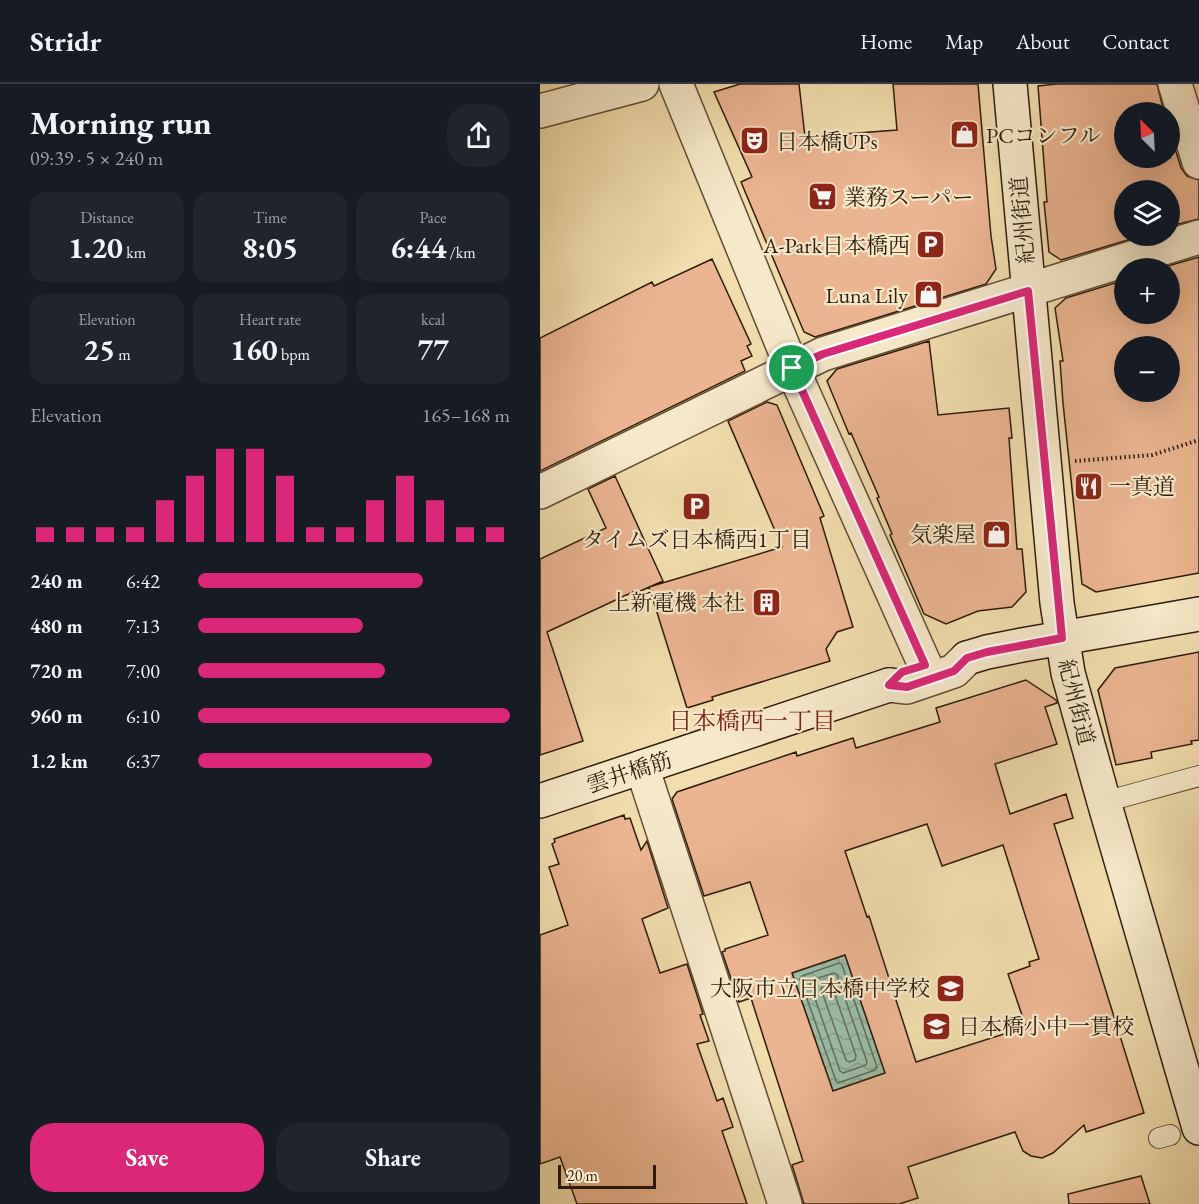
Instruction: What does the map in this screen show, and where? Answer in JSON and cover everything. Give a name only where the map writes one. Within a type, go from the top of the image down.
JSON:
[{"type":"street","points":[[540,111],[642,84]]},
{"type":"street","points":[[676,84],[792,368],[925,665]]},
{"type":"street","name":"紀州街道","points":[[1010,84],[1062,638],[1068,673],[1104,802],[1176,1134]]},
{"type":"street","points":[[1175,84],[1199,162]]},
{"type":"street","points":[[540,492],[823,354],[1199,237]]},
{"type":"street","points":[[889,685],[902,672],[951,657],[967,658],[1062,638],[1199,615]]},
{"type":"street","points":[[889,685],[907,687],[936,678],[954,671],[967,658]]},
{"type":"street","name":"雲井橋筋","points":[[540,801],[889,685]]},
{"type":"street","points":[[642,767],[785,1204]]},
{"type":"lane","points":[[1104,802],[1199,776]]},
{"type":"path","points":[[1045,464],[1152,455],[1199,440]]},
{"type":"water","points":[[845,955],[885,1073],[833,1091],[792,973]]},
{"type":"building","points":[[740,84],[799,84],[805,137],[897,130],[893,84],[978,84],[996,269],[986,284],[815,337],[804,332],[741,182],[752,177],[714,92]]},
{"type":"building","points":[[1157,84],[1162,102],[1114,102],[1114,168],[1180,168],[1180,165],[1187,176],[1199,180],[1199,219],[1180,224],[1180,180],[1114,180],[1114,244],[1061,260],[1049,252],[1038,86]]},
{"type":"building","points":[[1199,257],[1199,573],[1096,592],[1082,584],[1063,403],[1060,361],[1063,361],[1055,308],[1066,298],[1114,283],[1114,324],[1180,324],[1180,262]]},
{"type":"building","points":[[712,259],[751,344],[747,346],[752,356],[741,361],[745,371],[540,471],[540,338],[652,282],[654,286]]},
{"type":"building","points":[[929,341],[938,415],[1009,408],[1017,549],[1022,549],[1026,592],[1012,607],[978,611],[946,624],[924,614],[890,535],[892,534],[877,498],[879,497],[827,381],[837,369]]},
{"type":"building","name":"上新電機 本社","points":[[767,402],[777,405],[824,516],[820,518],[853,627],[837,632],[826,649],[830,661],[712,697],[713,700],[687,708],[649,587],[782,547],[728,421]]},
{"type":"building","points":[[615,476],[663,581],[636,593],[635,591],[547,632],[583,741],[540,755],[540,559],[606,528],[588,489]]},
{"type":"building","points":[[1199,652],[1199,740],[1191,741],[1192,744],[1151,752],[1152,758],[1116,765],[1098,690],[1115,668]]},
{"type":"building","points":[[1026,680],[1056,700],[1057,703],[1045,707],[1057,744],[995,764],[1010,814],[1066,794],[1073,818],[1054,824],[1144,1113],[1086,1132],[1084,1125],[1053,1153],[1042,1158],[1031,1156],[1023,1151],[1015,1132],[908,1167],[918,1198],[899,1204],[804,1204],[792,1165],[803,1161],[751,998],[739,1002],[722,952],[768,935],[750,882],[704,896],[672,799],[677,792],[796,752],[797,756],[853,738],[856,748],[940,722],[936,708]],"holes":[[[927,824],[942,866],[1003,845],[1039,959],[1029,962],[1030,966],[1008,974],[1026,1027],[916,1062],[869,916],[867,917],[845,851]],[[845,955],[885,1073],[833,1091],[792,973]]]},
{"type":"building","points":[[624,815],[625,819],[630,818],[641,850],[647,841],[668,908],[642,919],[660,973],[687,964],[703,1014],[700,1015],[709,1041],[697,1044],[717,1101],[723,1098],[733,1127],[722,1131],[747,1204],[577,1204],[560,1157],[540,1164],[540,935],[568,925],[549,867],[559,864],[552,844],[555,842],[554,839]]},
{"type":"building","points":[[1141,1176],[1150,1204],[1069,1204],[1068,1194]]},
{"type":"place","name":"PCコンフル","points":[[965,135]]},
{"type":"place","name":"日本橋UPs","points":[[755,141]]},
{"type":"place","name":"業務スーパー","points":[[823,197]]},
{"type":"place","name":"A-Park日本橋西","points":[[931,245]]},
{"type":"place","name":"Luna Lily","points":[[929,295]]},
{"type":"place","name":"一真道","points":[[1088,486]]},
{"type":"place","name":"タイムズ日本橋西1丁目","points":[[697,507]]},
{"type":"place","name":"気楽屋","points":[[997,534]]},
{"type":"place","name":"上新電機 本社","points":[[766,602]]},
{"type":"place","name":"大阪市立日本橋中学校","points":[[951,988]]},
{"type":"place","name":"日本橋小中一貫校","points":[[937,1026]]},
{"type":"district","name":"日本橋西一丁目","points":[[752,721]]},
{"type":"route","points":[[1028,291],[1062,638],[967,658],[954,671],[907,687],[889,685],[902,672],[925,665],[792,368],[823,354],[1028,291]]}]
